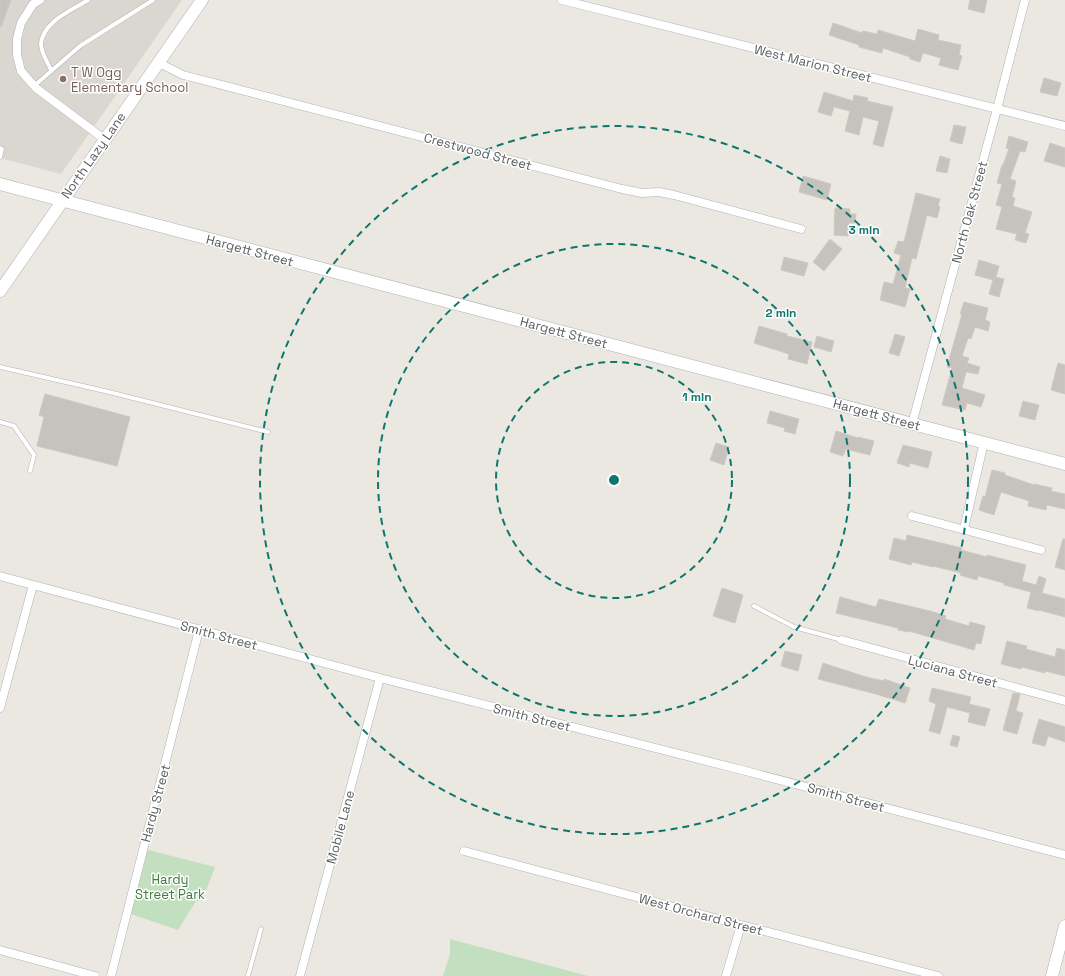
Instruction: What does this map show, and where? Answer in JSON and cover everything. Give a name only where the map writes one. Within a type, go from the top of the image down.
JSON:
[{"type":"street","points":[[40,0],[34,4],[21,23],[16,39],[16,55],[21,71],[33,86],[104,139]]},
{"type":"street","name":"North Lazy Lane","points":[[0,291],[157,62],[202,0]]},
{"type":"street","name":"West Marion Street","points":[[562,0],[1065,126]]},
{"type":"street","name":"North Oak Street","points":[[912,424],[1025,0]]},
{"type":"street","name":"Crestwood Street","points":[[157,62],[183,75],[622,189],[642,193],[659,192],[674,195],[801,229]]},
{"type":"street","name":"Hargett Street","points":[[0,184],[1065,464]]},
{"type":"street","points":[[964,529],[984,442]]},
{"type":"street","points":[[912,516],[1041,550]]},
{"type":"street","name":"Smith Street","points":[[0,576],[380,678],[742,770],[1065,855]]},
{"type":"street","points":[[0,708],[32,585]]},
{"type":"street","name":"Hardy Street","points":[[111,976],[199,630]]},
{"type":"street","name":"Luciana Street","points":[[842,640],[1065,701]]},
{"type":"street","name":"Mobile Lane","points":[[300,976],[380,678]]},
{"type":"street","name":"West Orchard Street","points":[[464,851],[938,976]]},
{"type":"street","points":[[726,976],[741,925]]},
{"type":"street","points":[[1052,976],[1065,926]]},
{"type":"street","points":[[0,950],[95,976]]},
{"type":"lane","points":[[52,70],[43,52],[41,44],[45,31],[54,21],[88,0]]},
{"type":"lane","points":[[33,86],[80,46],[153,0]]},
{"type":"lane","points":[[0,148],[2,150],[0,157]]},
{"type":"lane","points":[[0,368],[109,392],[268,432]]},
{"type":"lane","points":[[0,422],[14,426],[34,455],[30,471]]},
{"type":"lane","points":[[754,606],[794,627],[842,640]]},
{"type":"lane","points":[[248,976],[261,929]]},
{"type":"shaded area","name":"T W Ogg Elementary School","points":[[0,0],[182,0],[61,174],[0,158]]},
{"type":"green space","name":"Hardy Street Park","points":[[148,850],[215,867],[202,901],[196,901],[178,930],[131,914]]},
{"type":"green space","points":[[450,939],[588,976],[443,976],[450,954]]},
{"type":"building","points":[[0,0],[11,0],[1,27],[0,27]]},
{"type":"building","points":[[970,0],[987,0],[984,13],[968,9]]},
{"type":"building","points":[[833,23],[862,33],[863,31],[877,34],[878,30],[915,41],[918,29],[939,35],[938,40],[961,45],[959,55],[962,56],[958,70],[939,65],[941,58],[923,53],[920,62],[883,48],[882,53],[859,47],[859,45],[829,35]]},
{"type":"building","points":[[1044,78],[1061,83],[1057,96],[1040,92]]},
{"type":"building","points":[[824,92],[853,101],[854,95],[868,98],[867,101],[893,107],[883,147],[873,144],[879,121],[863,117],[859,135],[845,131],[850,111],[834,107],[831,116],[818,112]]},
{"type":"building","points":[[954,125],[966,127],[962,144],[950,141]]},
{"type":"building","points":[[1009,136],[1028,142],[1025,152],[1020,151],[1010,179],[1016,181],[1012,197],[1015,198],[1013,206],[1032,212],[1025,233],[1029,234],[1026,243],[1015,240],[1017,234],[996,229],[1002,207],[996,205],[1002,184],[997,183],[1002,165],[1009,149],[1006,148]]},
{"type":"building","points":[[1050,143],[1065,148],[1065,167],[1044,161]]},
{"type":"building","points":[[940,156],[950,159],[947,173],[936,171]]},
{"type":"building","points":[[803,176],[831,184],[827,200],[799,192]]},
{"type":"building","points":[[916,193],[940,199],[938,206],[940,207],[937,218],[927,215],[916,259],[912,258],[905,288],[910,289],[905,307],[880,300],[884,282],[893,284],[901,255],[894,253],[898,241],[904,242]]},
{"type":"building","points":[[835,208],[850,209],[850,214],[856,214],[855,223],[849,223],[848,236],[834,235]]},
{"type":"building","points":[[830,239],[842,249],[824,271],[813,262]]},
{"type":"building","points":[[784,257],[808,263],[804,276],[781,270]]},
{"type":"building","points":[[979,260],[999,266],[996,277],[1004,279],[999,297],[989,294],[993,280],[975,275]]},
{"type":"building","points":[[964,302],[988,308],[985,320],[990,322],[988,331],[975,327],[971,339],[968,338],[962,356],[969,358],[967,363],[980,367],[978,374],[966,372],[962,388],[985,395],[981,407],[967,403],[965,410],[942,405],[952,368],[947,367]]},
{"type":"building","points":[[759,326],[787,334],[787,336],[812,342],[807,364],[788,359],[789,354],[754,343]]},
{"type":"building","points":[[895,334],[905,337],[899,356],[889,353]]},
{"type":"building","points":[[817,336],[834,341],[831,352],[814,347]]},
{"type":"building","points":[[1058,363],[1065,365],[1065,394],[1051,390]]},
{"type":"building","points":[[45,394],[130,417],[117,466],[37,446],[44,417],[39,415]]},
{"type":"building","points":[[1023,401],[1039,405],[1035,420],[1019,416]]},
{"type":"building","points":[[770,411],[799,419],[795,434],[784,431],[785,428],[767,423]]},
{"type":"building","points":[[836,431],[874,441],[870,455],[846,449],[843,456],[830,452]]},
{"type":"building","points":[[716,443],[729,447],[724,465],[710,460]]},
{"type":"building","points":[[903,445],[932,452],[928,468],[910,463],[909,467],[897,463]]},
{"type":"building","points":[[992,470],[1005,473],[1005,475],[1034,485],[1052,488],[1051,491],[1065,494],[1065,509],[1047,505],[1046,510],[1028,506],[1029,501],[1001,492],[994,515],[979,510],[983,496],[985,497]]},
{"type":"building","points":[[907,535],[962,548],[961,550],[987,557],[987,555],[1026,565],[1022,581],[1036,585],[1039,576],[1046,579],[1042,593],[1065,599],[1065,617],[1027,608],[1031,592],[1004,585],[1004,583],[978,576],[977,580],[960,575],[961,573],[933,566],[912,562],[911,565],[889,559],[894,538],[906,541]]},
{"type":"building","points":[[1063,539],[1065,539],[1065,570],[1055,567]]},
{"type":"building","points":[[722,588],[743,595],[735,623],[713,616]]},
{"type":"building","points":[[840,597],[876,607],[879,599],[930,611],[946,616],[945,619],[969,626],[970,622],[985,626],[981,644],[976,643],[974,650],[909,631],[898,630],[898,628],[836,613]]},
{"type":"building","points":[[1007,641],[1027,646],[1026,649],[1055,657],[1057,648],[1065,650],[1065,676],[1022,667],[1021,669],[1001,664]]},
{"type":"building","points":[[785,651],[802,655],[798,671],[781,666]]},
{"type":"building","points":[[823,663],[866,677],[884,681],[884,679],[910,688],[905,703],[818,679]]},
{"type":"building","points":[[932,688],[971,697],[969,704],[990,709],[985,726],[968,722],[970,713],[947,707],[940,734],[929,731],[936,704],[929,701]]},
{"type":"building","points":[[1013,693],[1020,694],[1016,711],[1023,713],[1017,734],[1003,730]]},
{"type":"building","points":[[1039,719],[1065,727],[1065,742],[1048,736],[1045,746],[1032,743]]},
{"type":"building","points":[[953,735],[960,737],[957,747],[950,745]]},
{"type":"place","name":"T W Ogg Elementary School","points":[[63,79]]}]
